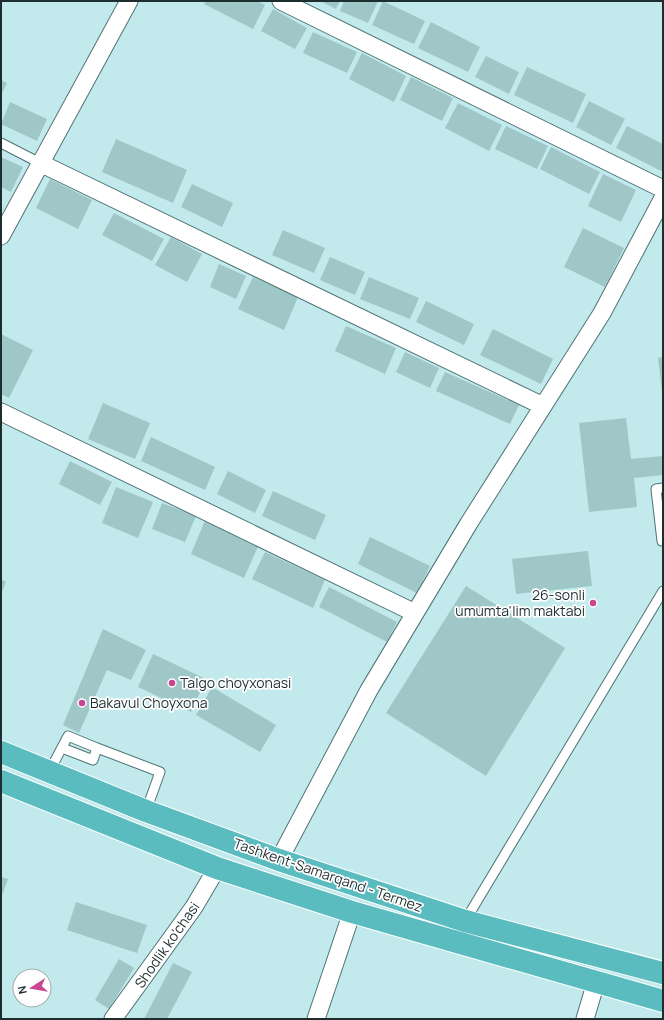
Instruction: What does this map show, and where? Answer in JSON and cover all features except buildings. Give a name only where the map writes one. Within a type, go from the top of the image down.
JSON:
[{"type":"highway","name":"Tashkent-Samarqand - Termez","points":[[1,752],[146,811],[279,860],[465,922],[663,973]]},
{"type":"highway","name":"Tashkent-Samarqand - Termez","points":[[1,781],[217,868],[352,912],[663,1001]]},
{"type":"street","points":[[1,236],[129,1]]},
{"type":"street","points":[[282,1],[663,189]]},
{"type":"street","points":[[40,163],[543,406]]},
{"type":"street","points":[[279,860],[369,690],[543,406],[602,313],[663,198]]},
{"type":"street","points":[[1,412],[415,614]]},
{"type":"street","name":"Shodlik ko'chasi","points":[[113,1019],[194,907],[217,868]]},
{"type":"street","points":[[316,1019],[352,912]]},
{"type":"street","points":[[585,1019],[596,982]]},
{"type":"lane","points":[[1,143],[40,163]]},
{"type":"lane","points":[[663,488],[656,489],[662,541],[663,540]]},
{"type":"lane","points":[[465,922],[663,591]]},
{"type":"lane","points":[[49,772],[68,736],[160,772],[146,811]]},
{"type":"lane","points":[[62,748],[92,760],[97,748]]},
{"type":"place","name":"26-sonli umumta'lim maktabi","points":[[593,603]]},
{"type":"place","name":"Talgo choyxonasi","points":[[172,683]]},
{"type":"place","name":"Bakavul Choyxona","points":[[82,703]]}]
